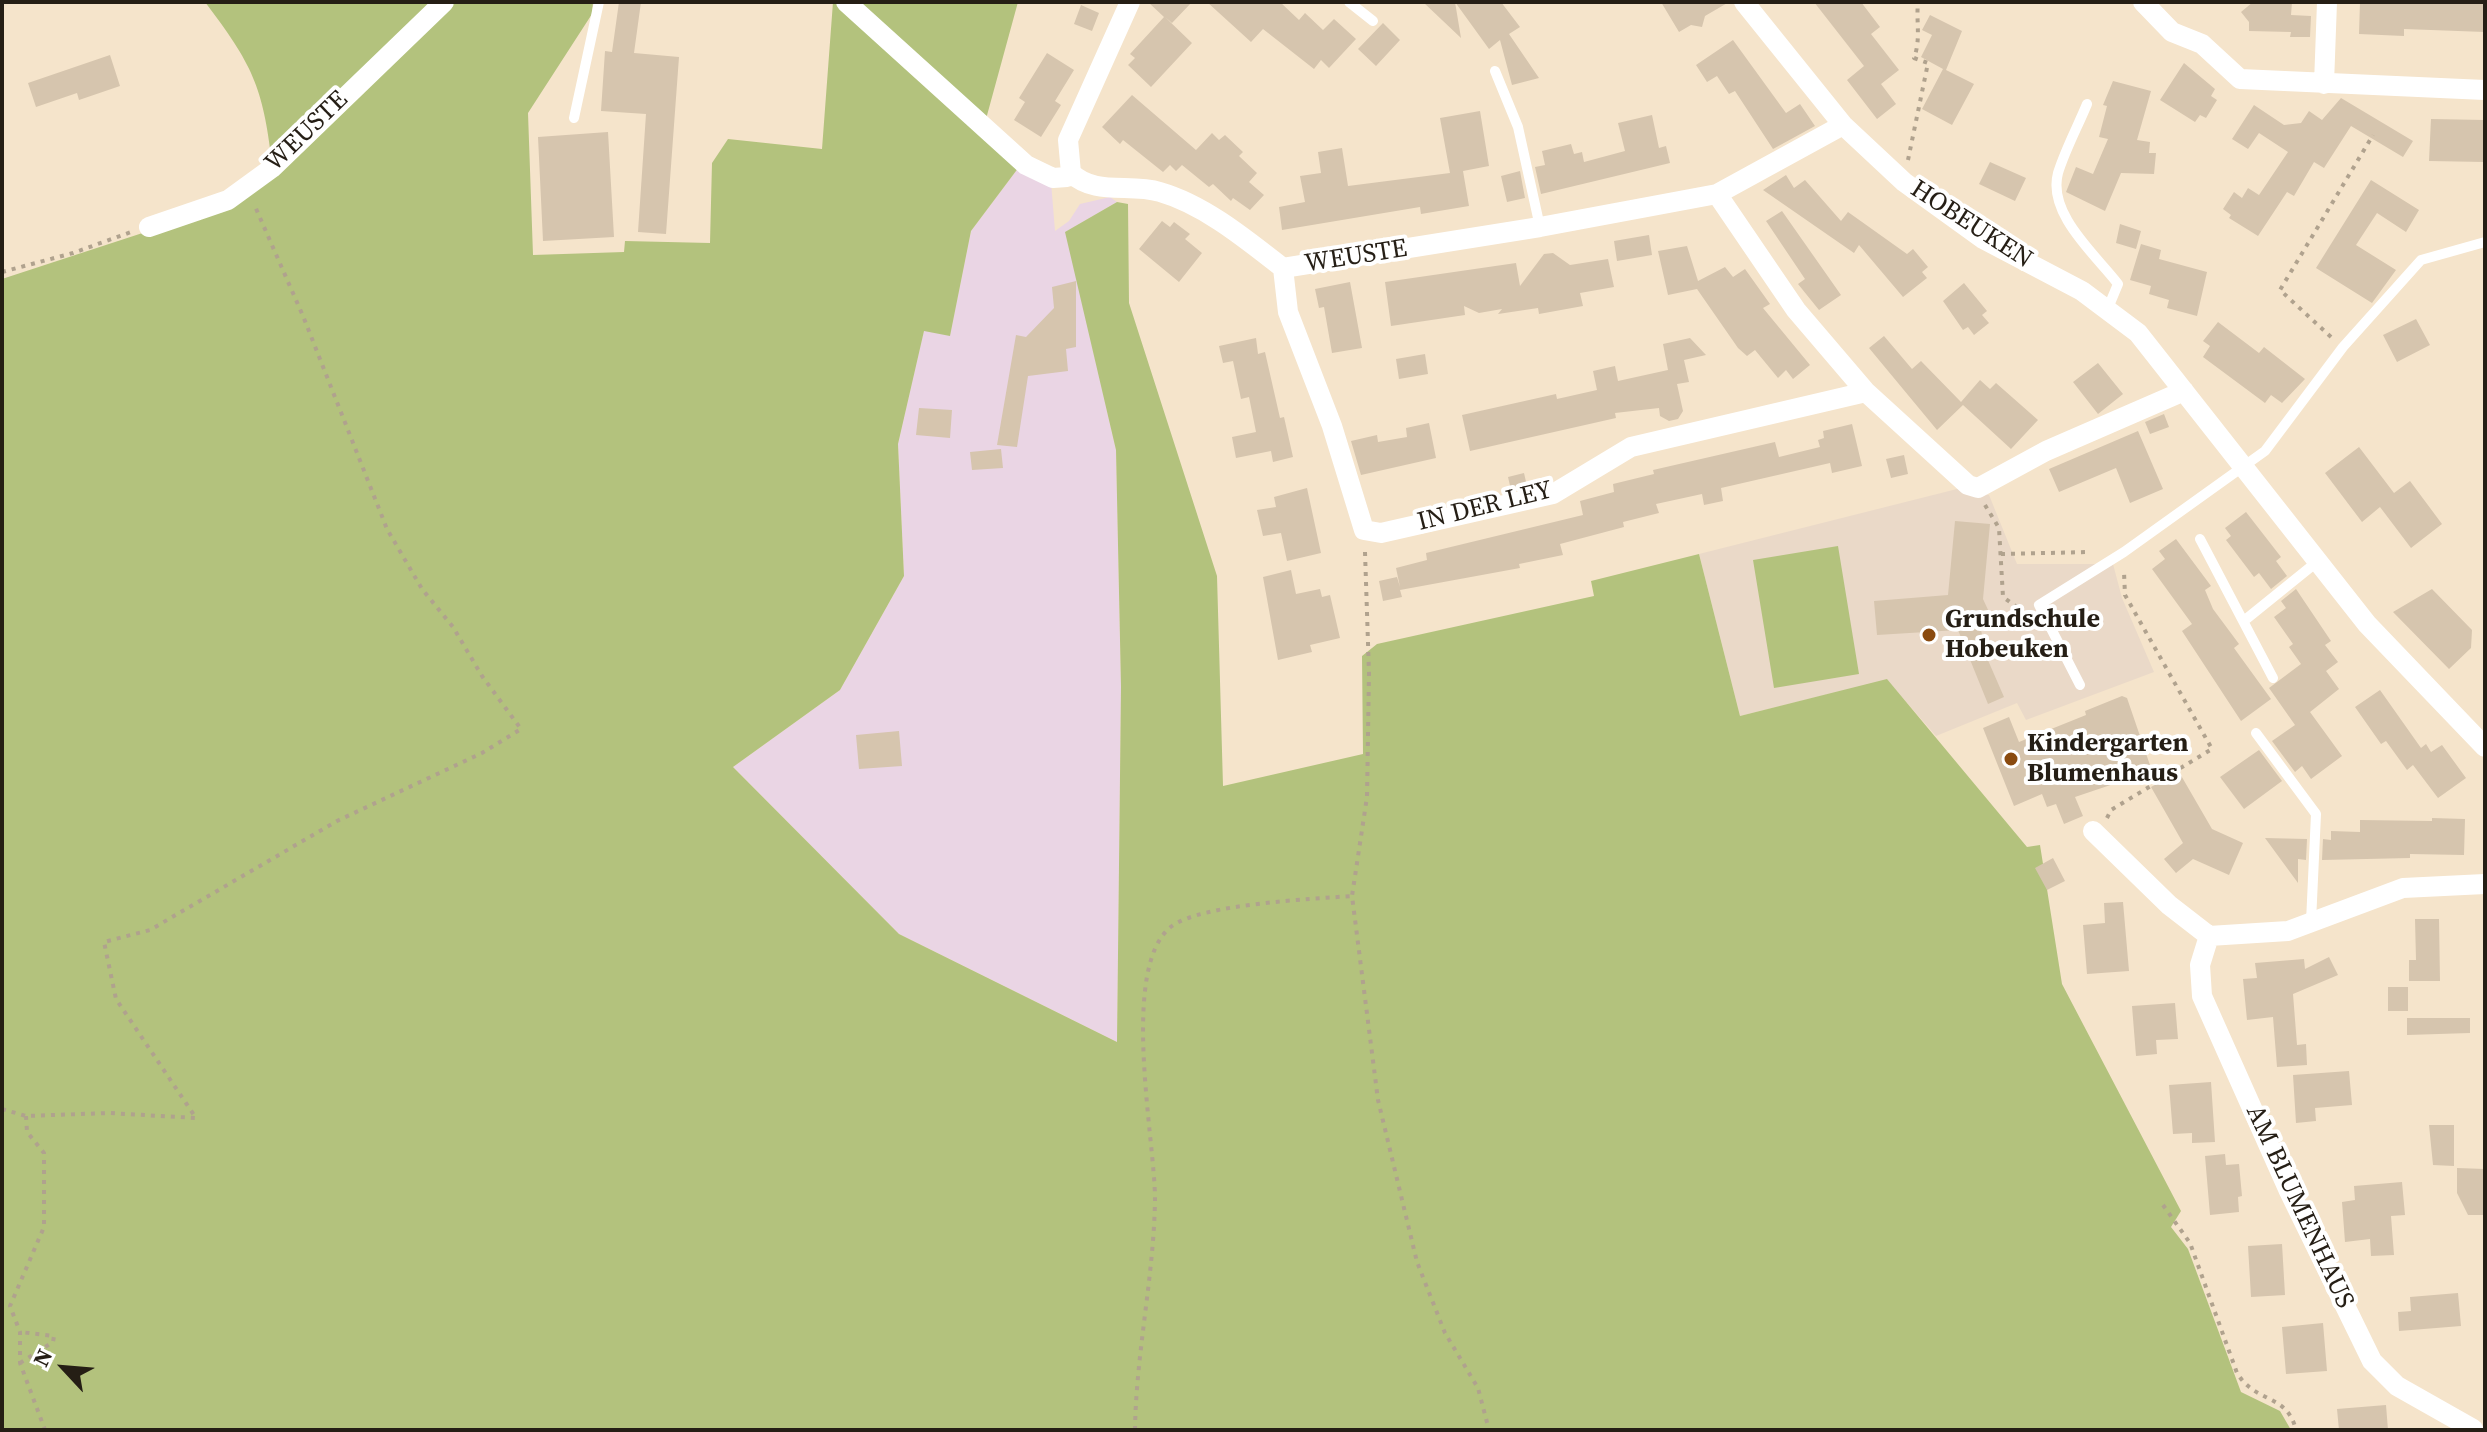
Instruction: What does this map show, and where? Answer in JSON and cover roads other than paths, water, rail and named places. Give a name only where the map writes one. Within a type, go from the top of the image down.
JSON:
[{"type":"street","name":"WEUSTE","points":[[149,227],[228,200],[272,168],[444,2]]},
{"type":"street","name":"WEUSTE","points":[[846,2],[1026,165],[1053,178],[1067,177],[1071,173],[1083,184],[1160,192],[1184,202],[1283,268],[1540,227],[1717,194],[1843,125]]},
{"type":"street","points":[[1071,173],[1068,140],[1130,2]]},
{"type":"street","name":"HOBEUKEN","points":[[1744,2],[1843,125],[1904,182],[1983,239],[2108,308],[2138,333],[2367,624],[2485,747]]},
{"type":"street","points":[[2143,2],[2172,32],[2202,44],[2240,79],[2485,90]]},
{"type":"street","points":[[2324,84],[2327,2]]},
{"type":"street","points":[[1717,194],[1796,310],[1866,392],[1981,495],[2046,451],[2184,391]]},
{"type":"street","name":"IN DER LEY","points":[[1283,268],[1288,312],[1332,426],[1364,530],[1381,533],[1553,494],[1631,447],[1866,392]]},
{"type":"street","points":[[2095,834],[2169,905],[2209,936],[2288,931],[2403,888],[2485,884]]},
{"type":"street","name":"AM BLUMENHAUS","points":[[2209,936],[2200,965],[2202,996],[2288,1189],[2372,1361],[2397,1386],[2473,1429]]},
{"type":"lane","points":[[574,118],[599,2]]},
{"type":"lane","points":[[1349,2],[1373,21]]},
{"type":"lane","points":[[1495,71],[1518,127],[1540,227]]},
{"type":"lane","points":[[2087,104],[2058,175],[2057,197],[2067,219],[2118,284],[2108,308]]},
{"type":"lane","points":[[2080,685],[2039,605],[2124,552],[2265,451],[2343,347],[2421,260],[2485,242]]},
{"type":"lane","points":[[2200,539],[2273,678]]},
{"type":"lane","points":[[2245,620],[2318,561]]},
{"type":"lane","points":[[2256,733],[2316,814],[2311,922]]},
{"type":"place","name":"Grundschule Hobeuken","points":[[1929,635]]},
{"type":"place","name":"Kindergarten Blumenhaus","points":[[2011,759]]}]
